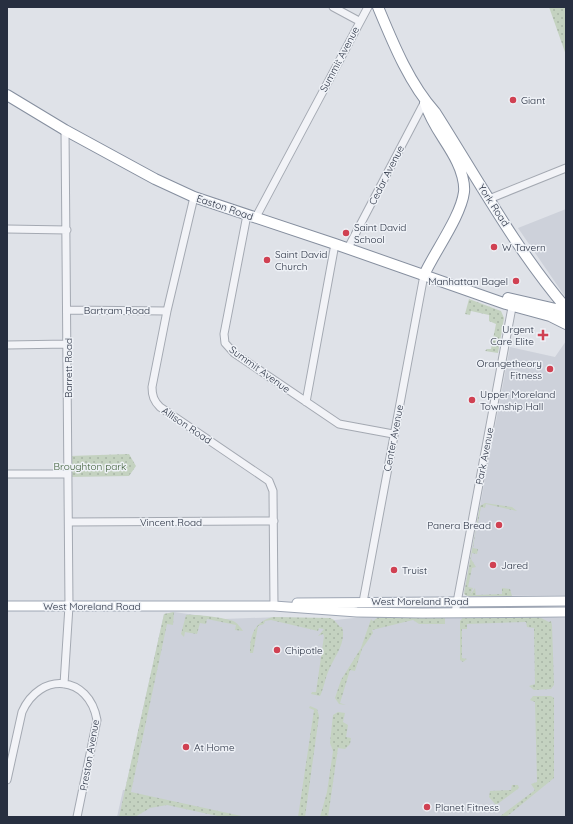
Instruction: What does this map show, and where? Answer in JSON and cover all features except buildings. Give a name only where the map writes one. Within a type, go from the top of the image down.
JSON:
[{"type":"highway","name":"York Road","points":[[378,7],[400,55],[425,101],[430,118],[457,162],[462,177],[464,191],[458,210],[424,275]]},
{"type":"highway","name":"Easton Road","points":[[7,95],[65,130],[155,179],[194,197],[348,248],[457,288],[513,303],[550,316],[566,324]]},
{"type":"highway","name":"York Road","points":[[425,101],[435,112],[489,199],[545,281],[566,308]]},
{"type":"highway","name":"Easton Road","points":[[513,303],[556,309],[566,314]]},
{"type":"main road","name":"West Moreland Road","points":[[274,606],[298,603],[566,601]]},
{"type":"main road","name":"West Moreland Road","points":[[7,606],[274,606],[357,612],[566,612]]},
{"type":"street","points":[[333,7],[359,21]]},
{"type":"street","name":"Summit Avenue","points":[[368,7],[359,21],[282,166],[251,216],[224,334],[225,343],[234,353],[339,424],[393,434]]},
{"type":"street","name":"Cedar Avenue","points":[[348,248],[425,101]]},
{"type":"street","name":"Barrett Road","points":[[64,684],[69,606],[68,310],[65,130]]},
{"type":"street","points":[[489,199],[566,168]]},
{"type":"street","name":"Allison Road","points":[[194,197],[167,311],[152,387],[152,395],[155,402],[269,481],[273,491],[274,606]]},
{"type":"street","points":[[7,229],[67,230]]},
{"type":"street","points":[[306,402],[335,244]]},
{"type":"street","name":"Center Avenue","points":[[363,602],[393,434],[424,275]]},
{"type":"street","name":"Park Avenue","points":[[455,613],[513,303]]},
{"type":"street","name":"Bartram Road","points":[[68,310],[167,311]]},
{"type":"street","points":[[7,344],[68,344]]},
{"type":"street","points":[[7,474],[68,474]]},
{"type":"street","name":"Vincent Road","points":[[69,522],[274,521]]},
{"type":"street","points":[[7,780],[22,712],[26,702],[34,692],[43,687],[64,684]]},
{"type":"street","name":"Preston Avenue","points":[[64,684],[82,692],[89,699],[95,709],[97,720],[77,817]]},
{"type":"shaded area","points":[[566,209],[566,298],[518,228]]},
{"type":"shaded area","points":[[566,341],[566,595],[467,596],[464,591],[510,347],[555,357]]},
{"type":"shaded area","points":[[174,612],[223,619],[280,617],[335,620],[382,615],[539,614],[540,617],[566,618],[566,817],[117,817],[123,790],[125,790],[164,614]]},
{"type":"green space","points":[[549,7],[566,7],[566,55]]},
{"type":"green space","points":[[469,299],[501,311],[504,318],[498,353],[485,351],[487,349],[491,349],[496,324],[489,321],[489,315],[471,311],[470,315],[465,314]]},
{"type":"green space","name":"Broughton park","points":[[129,454],[136,466],[129,476],[69,477],[70,456]]},
{"type":"green space","points":[[485,503],[512,507],[517,511],[486,504],[485,508],[481,507],[477,527],[482,528],[476,529],[473,548],[478,549],[477,554],[472,553],[471,559],[476,567],[472,568],[468,587],[473,588],[470,595],[475,588],[476,595],[502,594],[502,588],[510,589],[512,596],[467,596],[464,594],[480,506]]},
{"type":"green space","points":[[174,612],[173,625],[167,624],[131,792],[246,817],[222,817],[167,805],[150,808],[135,817],[119,817],[164,614]]},
{"type":"green space","points":[[539,614],[539,617],[549,622],[551,621],[552,625],[554,685],[551,689],[534,690],[529,686],[535,684],[534,628],[527,627],[526,622],[467,624],[467,629],[462,629],[462,658],[467,659],[463,662],[460,660],[460,621],[465,615]]},
{"type":"green space","points":[[186,615],[226,619],[235,622],[243,631],[235,630],[236,625],[207,619],[206,624],[200,623],[197,634],[185,632],[184,637],[181,634]]},
{"type":"green space","points":[[376,616],[442,617],[445,618],[445,624],[419,624],[413,620],[372,630],[373,633],[362,649],[355,671],[350,670],[340,703],[346,705],[339,704],[335,698],[341,680],[361,648],[371,619],[373,621],[377,618]]},
{"type":"green space","points":[[273,617],[330,618],[342,627],[343,639],[328,672],[320,696],[311,694],[312,692],[316,692],[324,636],[323,634],[318,636],[324,629],[319,628],[318,631],[271,620],[265,621],[264,624],[258,626],[253,653],[250,653],[251,640],[254,630],[261,622]]},
{"type":"green space","points":[[533,696],[551,696],[554,698],[554,778],[506,817],[499,817],[535,790],[531,784],[537,782],[535,702],[530,700]]},
{"type":"green space","points":[[310,706],[317,709],[319,716],[305,817],[298,817],[314,710],[309,708]]},
{"type":"green space","points":[[338,712],[345,713],[343,722],[348,725],[346,737],[351,738],[350,744],[345,749],[338,748],[328,817],[320,817],[327,792],[333,751],[330,743],[333,715]]},
{"type":"green space","points":[[512,785],[518,785],[519,788],[496,805],[489,797],[490,791],[511,790]]},
{"type":"place","name":"Giant","points":[[513,100]]},
{"type":"place","name":"Saint David School","points":[[346,233]]},
{"type":"place","name":"W Tavern","points":[[494,247]]},
{"type":"place","name":"Saint David Church","points":[[267,260]]},
{"type":"place","name":"Manhattan Bagel","points":[[516,281]]},
{"type":"place","name":"Urgent Care Elite","points":[[543,335]]},
{"type":"place","name":"Orangetheory Fitness","points":[[550,369]]},
{"type":"place","name":"Upper Moreland Township Hall","points":[[472,400]]},
{"type":"place","name":"Panera Bread","points":[[499,525]]},
{"type":"place","name":"Jared","points":[[493,565]]},
{"type":"place","name":"Truist","points":[[394,570]]},
{"type":"place","name":"Chipotle","points":[[277,650]]},
{"type":"place","name":"At Home","points":[[186,747]]},
{"type":"place","name":"Planet Fitness","points":[[427,807]]}]
